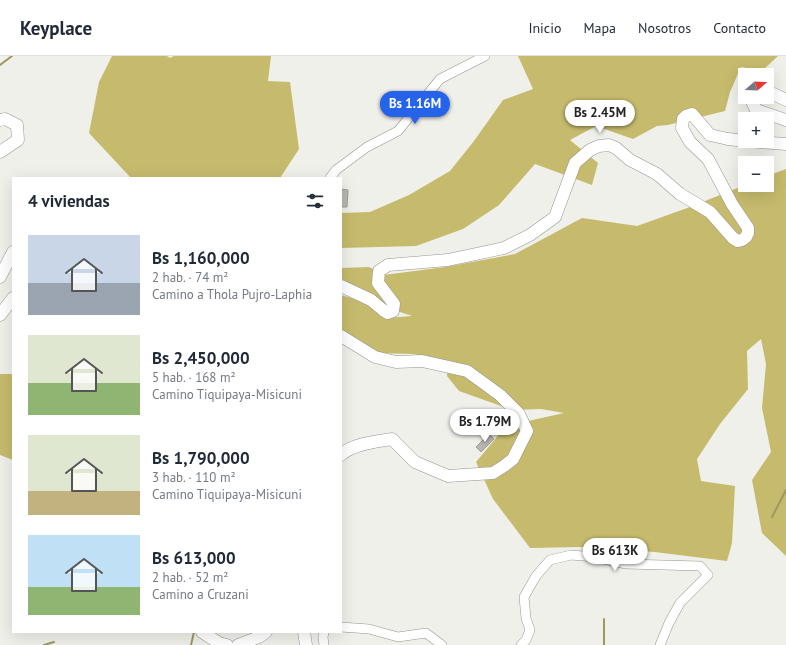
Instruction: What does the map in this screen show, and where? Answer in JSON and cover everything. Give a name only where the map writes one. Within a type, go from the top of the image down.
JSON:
[{"type":"main road","points":[[774,94],[786,100]]},
{"type":"main road","points":[[753,104],[756,110],[786,120]]},
{"type":"main road","points":[[342,286],[371,300],[382,310],[388,313],[394,311],[394,304],[378,283],[379,271],[388,265],[448,260],[504,248],[530,235],[555,217],[575,163],[590,150],[609,144],[630,160],[657,174],[680,194],[710,212],[733,238],[738,241],[742,240],[748,233],[745,224],[732,204],[708,159],[690,142],[682,128],[682,119],[692,114],[710,135],[728,140],[738,141]]},
{"type":"main road","points":[[0,120],[5,119],[17,125],[18,140],[0,152]]},
{"type":"main road","points":[[774,143],[786,144]]},
{"type":"main road","points":[[0,277],[12,254]]},
{"type":"main road","points":[[0,315],[12,299]]},
{"type":"main road","points":[[342,337],[375,357],[396,362],[422,361],[467,371],[500,395],[519,414],[527,431],[513,459],[493,473],[448,476],[415,462],[392,439],[368,443],[345,451],[342,454]]},
{"type":"main road","points":[[204,633],[219,643],[227,645]]},
{"type":"main road","points":[[238,645],[259,637],[265,633]]},
{"type":"main road","points":[[304,633],[306,645]]},
{"type":"street","points":[[331,177],[336,170],[367,146],[398,131],[440,79],[485,56]]},
{"type":"street","points":[[521,645],[526,640],[530,630],[526,618],[524,597],[536,576],[550,560],[571,555],[595,557],[626,564],[700,566],[708,574],[680,603],[669,623],[660,645]]},
{"type":"street","points":[[342,627],[369,629],[398,637],[426,634],[442,645]]},
{"type":"street","points":[[324,633],[324,645]]},
{"type":"shaded area","points":[[112,56],[167,56],[170,58],[174,56],[271,56],[268,81],[290,82],[299,149],[281,177],[130,177],[89,133],[99,82]]},
{"type":"shaded area","points":[[518,56],[778,56],[765,68],[738,68],[738,74],[730,92],[725,111],[668,125],[657,126],[633,139],[596,126],[570,140],[598,163],[592,185],[535,164],[499,205],[463,229],[416,246],[342,248],[342,213],[370,212],[409,195],[450,171],[474,141],[503,100],[533,89]]},
{"type":"shaded area","points":[[786,169],[786,556],[762,533],[752,480],[771,452],[762,408],[766,364],[761,339],[747,351],[748,389],[720,424],[697,459],[701,481],[735,486],[732,543],[727,561],[655,552],[581,547],[530,548],[493,499],[476,462],[506,426],[564,413],[541,409],[512,410],[459,391],[447,376],[448,362],[414,354],[375,353],[342,332],[342,295],[364,302],[386,318],[412,316],[391,309],[342,287],[342,268],[369,267],[384,275],[445,267],[515,254],[582,218],[637,226],[738,188],[738,192],[774,192],[774,173]]},
{"type":"shaded area","points":[[0,374],[12,374],[12,460],[0,455]]},
{"type":"building","points":[[342,189],[348,190],[347,207],[342,207]]},
{"type":"building","points":[[489,434],[494,439],[481,452],[476,447]]},
{"type":"waterway","points":[[0,65],[12,56]]},
{"type":"waterway","points":[[772,517],[786,490]]},
{"type":"waterway","points":[[604,619],[604,645]]},
{"type":"waterway","points":[[191,645],[194,633]]},
{"type":"waterway","points":[[44,645],[54,642]]}]
